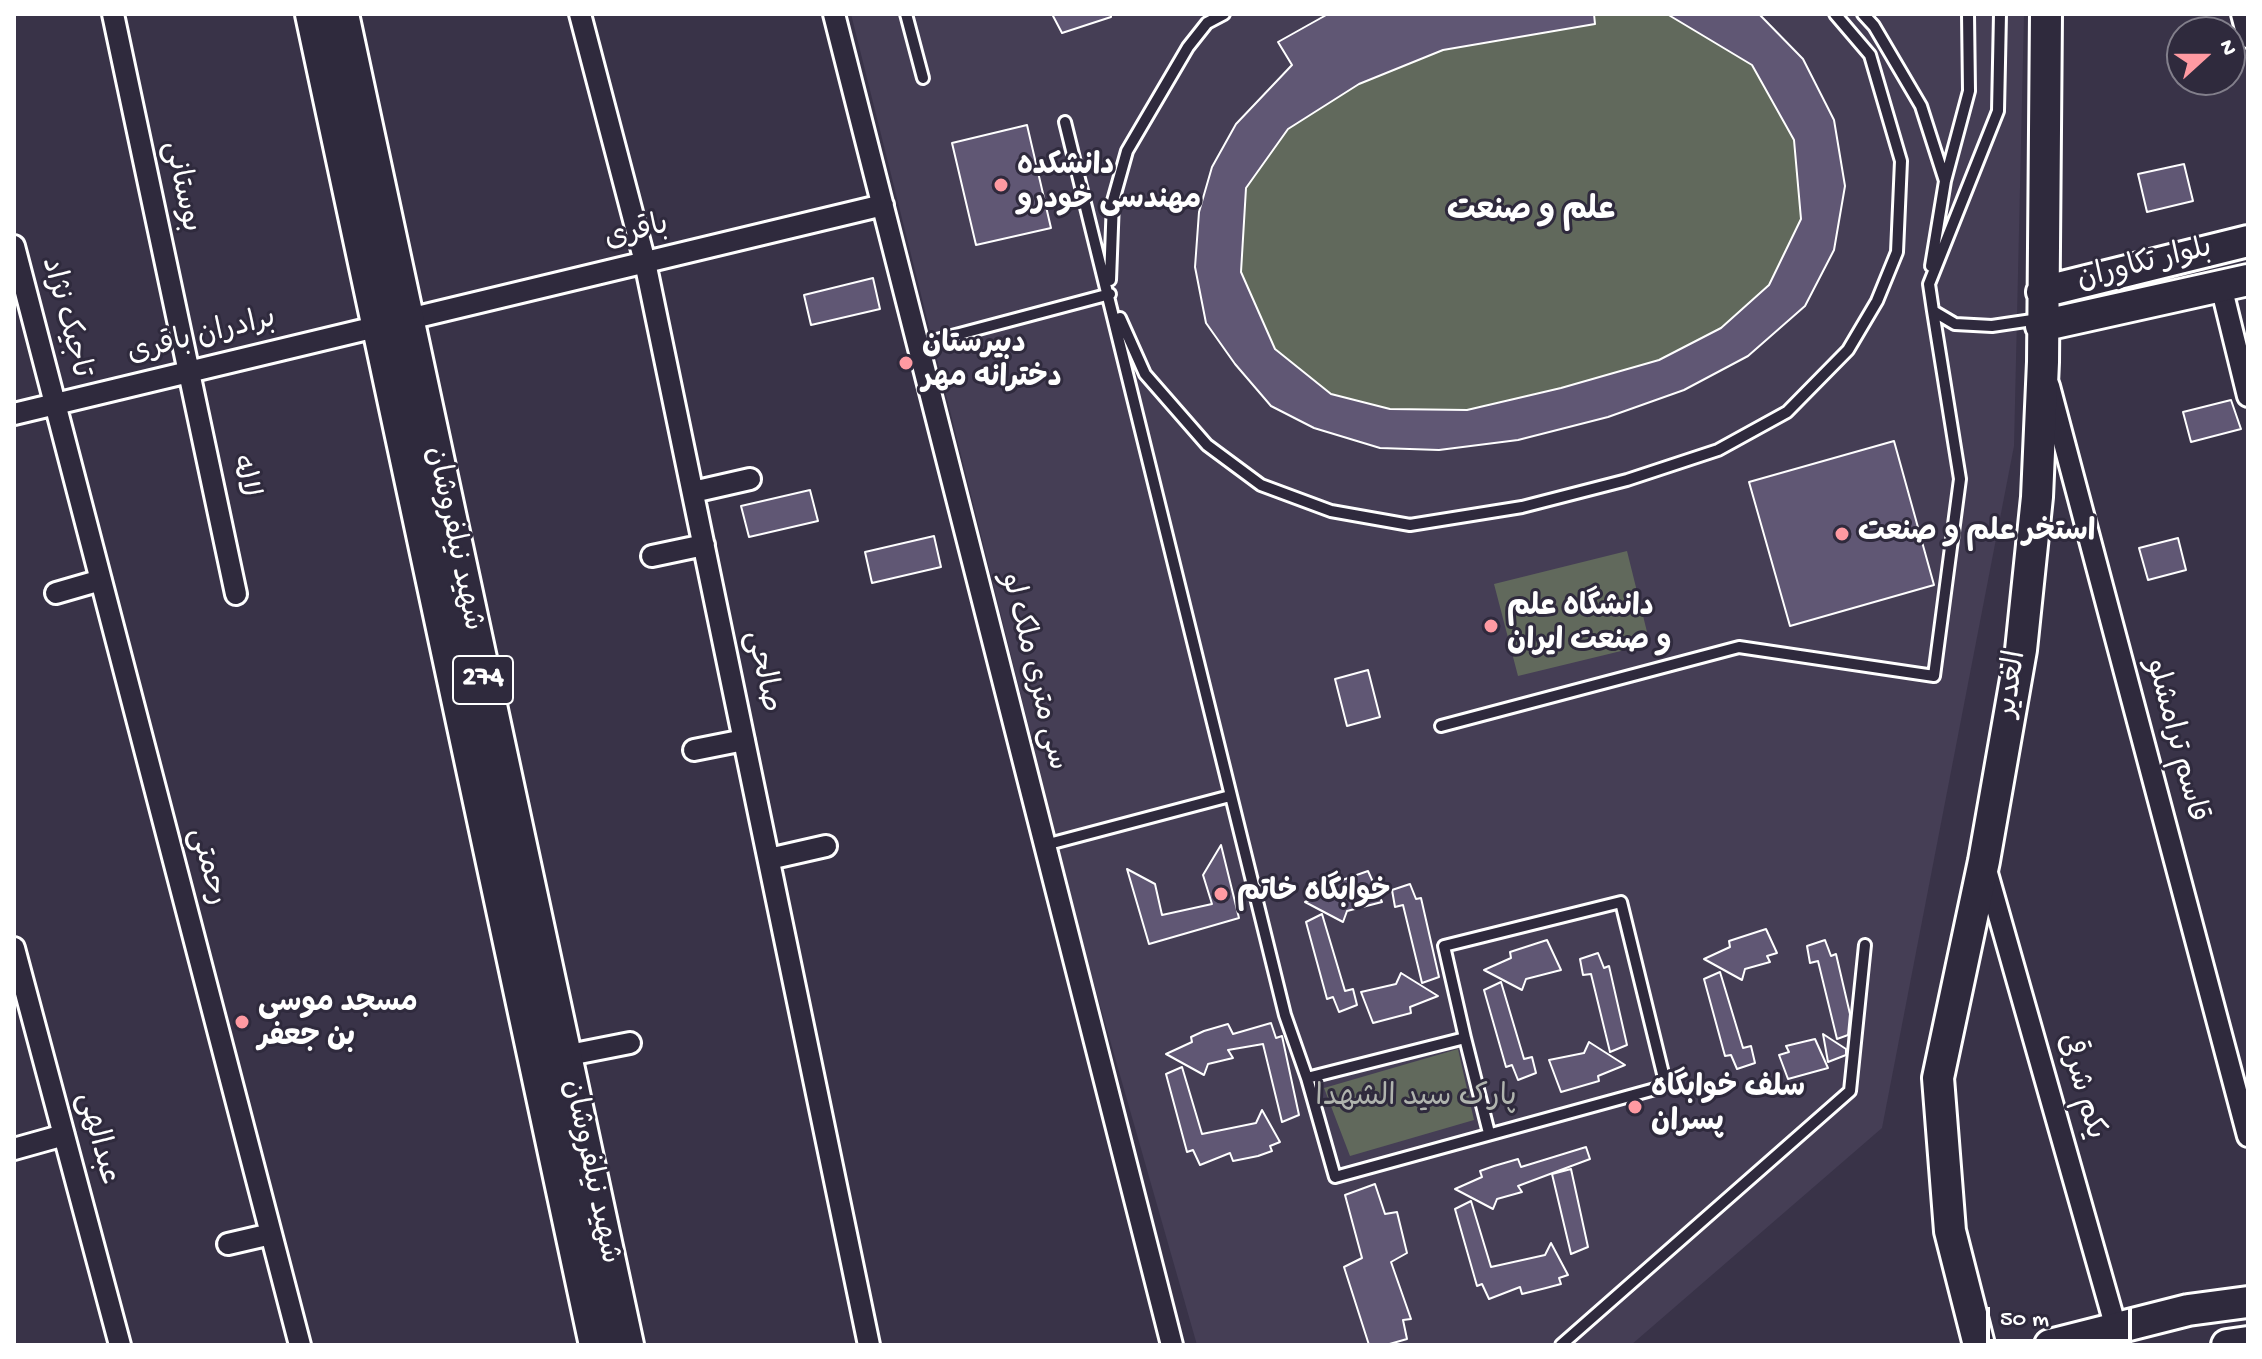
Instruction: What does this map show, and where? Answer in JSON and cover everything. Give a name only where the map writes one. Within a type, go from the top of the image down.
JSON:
[{"type":"main road","name":"شهید نیلفروشان","points":[[313,14],[392,323],[564,1056],[626,1345]]},
{"type":"main road","name":"شهید نیلفروشان","points":[[341,14],[392,323],[597,1345]]},
{"type":"main road","name":"الغدیر","points":[[1979,1345],[1950,1231],[1938,1078],[1984,861],[2021,650],[2037,497],[2043,362],[2046,14]]},
{"type":"main road","name":"بلوار تکاوران","points":[[2042,312],[2248,241]]},
{"type":"main road","name":"بلوار تکاوران","points":[[2042,312],[2234,283]]},
{"type":"main road","points":[[2050,1345],[2188,1310],[2248,1302]]},
{"type":"main road","points":[[2227,1345],[2248,1342]]},
{"type":"street","name":"بوستانی","points":[[113,14],[189,372]]},
{"type":"street","name":"صالحی","points":[[580,14],[645,262],[869,1345]]},
{"type":"street","name":"سی متری ملک لو","points":[[834,14],[1172,1345]]},
{"type":"street","points":[[2242,14],[2248,37]]},
{"type":"street","name":"باقری","points":[[392,323],[883,205]]},
{"type":"street","name":"تاجیک نژاد","points":[[14,246],[55,404]]},
{"type":"street","points":[[2234,283],[2248,396]]},
{"type":"street","name":"برادران باقری","points":[[14,414],[392,323]]},
{"type":"street","name":"قاسم ترامشلو","points":[[2043,362],[2248,1136]]},
{"type":"street","name":"لاله","points":[[189,372],[236,594]]},
{"type":"street","name":"رحمتی","points":[[55,404],[300,1345]]},
{"type":"street","points":[[693,492],[750,479]]},
{"type":"street","points":[[652,556],[704,545]]},
{"type":"street","points":[[56,593],[101,580]]},
{"type":"street","points":[[694,750],[744,740]]},
{"type":"street","points":[[769,859],[826,846]]},
{"type":"street","name":"یکم شرقی","points":[[1984,861],[2116,1328]]},
{"type":"street","name":"عبدالهی","points":[[14,948],[120,1345]]},
{"type":"street","points":[[564,1056],[630,1043]]},
{"type":"street","points":[[14,1149],[64,1135]]},
{"type":"street","points":[[228,1244],[271,1234]]},
{"type":"lane","points":[[906,14],[923,78]]},
{"type":"lane","points":[[1224,14],[1205,19],[1157,94],[1127,151],[1113,201],[1110,294],[1145,374],[1207,445],[1261,485],[1331,511],[1410,525],[1522,507],[1627,480],[1718,450],[1787,412],[1848,350],[1877,301],[1897,252],[1901,161],[1870,55],[1835,14]]},
{"type":"lane","points":[[1863,14],[1874,26],[1921,106],[1945,181]]},
{"type":"lane","points":[[1441,726],[1739,647],[1934,676],[1960,479],[1929,284],[1945,181],[1969,91],[1968,14]]},
{"type":"lane","points":[[1929,284],[1998,111],[2000,14]]},
{"type":"lane","points":[[1065,122],[1110,294],[1285,1015],[1307,1078],[1335,1177],[1666,1086],[1621,902],[1444,946],[1489,1133]]},
{"type":"lane","points":[[918,345],[1110,294]]},
{"type":"lane","points":[[1933,311],[1955,324],[1992,326],[2042,312]]},
{"type":"lane","points":[[1045,845],[1230,796]]},
{"type":"lane","points":[[1561,1345],[1850,1091],[1865,945]]},
{"type":"lane","points":[[1307,1078],[1465,1038]]},
{"type":"shaded area","name":"دانشگاه علم و صنعت ایران","points":[[851,14],[2024,14],[2014,446],[1882,1128],[1631,1345],[1197,1345],[1086,956]]},
{"type":"green space","points":[[1328,14],[1759,14],[1803,59],[1834,120],[1845,186],[1834,250],[1805,306],[1748,356],[1684,390],[1608,417],[1518,440],[1439,450],[1380,448],[1314,428],[1271,406],[1235,364],[1206,323],[1195,267],[1199,212],[1212,167],[1236,124],[1292,65],[1278,42]]},
{"type":"green space","points":[[1627,551],[1650,644],[1518,676],[1494,584]]},
{"type":"green space","name":"پارک سید الشهدا","points":[[1458,1049],[1474,1120],[1350,1156],[1324,1088]]},
{"type":"building","points":[[1052,14],[1111,14],[1111,17],[1062,33]]},
{"type":"building","points":[[1328,14],[1594,14],[1595,24],[1443,50],[1359,84],[1288,129],[1246,188],[1241,272],[1275,349],[1331,394],[1390,409],[1467,410],[1561,388],[1659,360],[1721,328],[1769,285],[1801,219],[1794,140],[1752,65],[1667,14],[1759,14],[1803,59],[1834,120],[1845,186],[1834,250],[1805,306],[1748,356],[1684,390],[1608,417],[1518,440],[1439,450],[1380,448],[1314,428],[1271,406],[1235,364],[1206,323],[1195,267],[1199,212],[1212,167],[1236,124],[1292,65],[1278,42]]},
{"type":"building","name":"دانشکده مهندسی خودرو","points":[[1027,125],[1051,228],[976,245],[952,143]]},
{"type":"building","points":[[2184,164],[2193,201],[2147,212],[2138,174]]},
{"type":"building","points":[[873,278],[880,309],[811,325],[804,295]]},
{"type":"building","points":[[2231,400],[2241,429],[2191,442],[2183,412]]},
{"type":"building","name":"استخر علم و صنعت","points":[[1894,441],[1934,585],[1790,626],[1749,482]]},
{"type":"building","points":[[810,490],[818,521],[749,537],[741,506]]},
{"type":"building","points":[[934,536],[941,567],[872,583],[865,552]]},
{"type":"building","points":[[2178,538],[2186,570],[2148,580],[2139,548]]},
{"type":"building","points":[[1368,670],[1380,717],[1347,726],[1335,679]]},
{"type":"building","name":"خوابگاه خاتم","points":[[1221,845],[1239,918],[1149,944],[1127,869],[1155,884],[1162,915],[1212,904],[1203,875]]},
{"type":"building","points":[[1368,871],[1382,902],[1347,911],[1343,922],[1305,902],[1332,889],[1331,884]]},
{"type":"building","points":[[1410,884],[1416,899],[1421,898],[1439,977],[1422,983],[1403,905],[1395,907],[1392,890]]},
{"type":"building","points":[[1322,914],[1345,991],[1353,989],[1357,1005],[1339,1012],[1333,997],[1327,999],[1306,922]]},
{"type":"building","points":[[1766,929],[1777,953],[1767,956],[1770,962],[1745,969],[1742,980],[1704,959],[1730,947],[1729,941]]},
{"type":"building","points":[[1547,940],[1561,970],[1526,979],[1522,990],[1484,970],[1511,958],[1510,952]]},
{"type":"building","points":[[1825,940],[1831,956],[1836,954],[1850,1014],[1848,1035],[1837,1039],[1818,961],[1810,963],[1807,946]]},
{"type":"building","points":[[1598,953],[1604,968],[1609,966],[1627,1045],[1610,1052],[1591,974],[1583,975],[1580,959]]},
{"type":"building","points":[[1720,972],[1743,1048],[1751,1046],[1755,1063],[1737,1069],[1731,1055],[1725,1056],[1704,979]]},
{"type":"building","points":[[1401,973],[1438,996],[1410,1007],[1411,1013],[1373,1023],[1361,992],[1396,984]]},
{"type":"building","points":[[1501,982],[1524,1059],[1532,1057],[1536,1073],[1518,1080],[1512,1065],[1506,1067],[1484,990]]},
{"type":"building","points":[[1271,1023],[1276,1038],[1282,1036],[1299,1115],[1282,1122],[1263,1044],[1228,1050],[1233,1058],[1208,1064],[1204,1075],[1166,1054],[1192,1042],[1191,1037],[1204,1031],[1228,1024],[1233,1034]]},
{"type":"building","points":[[1823,1034],[1846,1049],[1846,1055],[1828,1062]]},
{"type":"building","points":[[1815,1039],[1828,1068],[1788,1079],[1779,1055],[1789,1052],[1786,1046]]},
{"type":"building","points":[[1589,1042],[1625,1065],[1598,1076],[1599,1081],[1561,1092],[1549,1060],[1584,1053]]},
{"type":"building","points":[[1182,1067],[1202,1134],[1256,1123],[1262,1110],[1280,1142],[1270,1146],[1272,1151],[1258,1156],[1233,1161],[1230,1153],[1200,1165],[1193,1150],[1187,1152],[1166,1074]]},
{"type":"building","points":[[1586,1147],[1590,1159],[1518,1186],[1522,1192],[1497,1199],[1493,1209],[1455,1189],[1482,1177],[1480,1171],[1494,1166],[1518,1159],[1521,1167]]},
{"type":"building","points":[[1571,1169],[1588,1247],[1571,1254],[1552,1174]]},
{"type":"building","points":[[1375,1184],[1385,1214],[1397,1212],[1407,1253],[1391,1262],[1411,1319],[1403,1320],[1407,1339],[1386,1345],[1369,1345],[1344,1267],[1362,1258],[1345,1195]]},
{"type":"building","points":[[1471,1201],[1491,1267],[1545,1255],[1551,1243],[1568,1275],[1559,1278],[1561,1284],[1522,1294],[1520,1287],[1489,1299],[1482,1284],[1477,1286],[1455,1209]]},
{"type":"place","name":"دانشکده مهندسی خودرو","points":[[1001,185]]},
{"type":"place","name":"دبیرستان دخترانه مهر","points":[[906,363]]},
{"type":"place","name":"استخر علم و صنعت","points":[[1842,534]]},
{"type":"place","name":"دانشگاه علم و صنعت ایران","points":[[1491,626]]},
{"type":"place","name":"خوابگاه خاتم","points":[[1221,894]]},
{"type":"place","name":"مسجد موسی بن جعفر","points":[[242,1022]]},
{"type":"place","name":"سلف خوابگاه پسران","points":[[1635,1107]]},
{"type":"district","name":"علم و صنعت","points":[[1531,213]]}]
